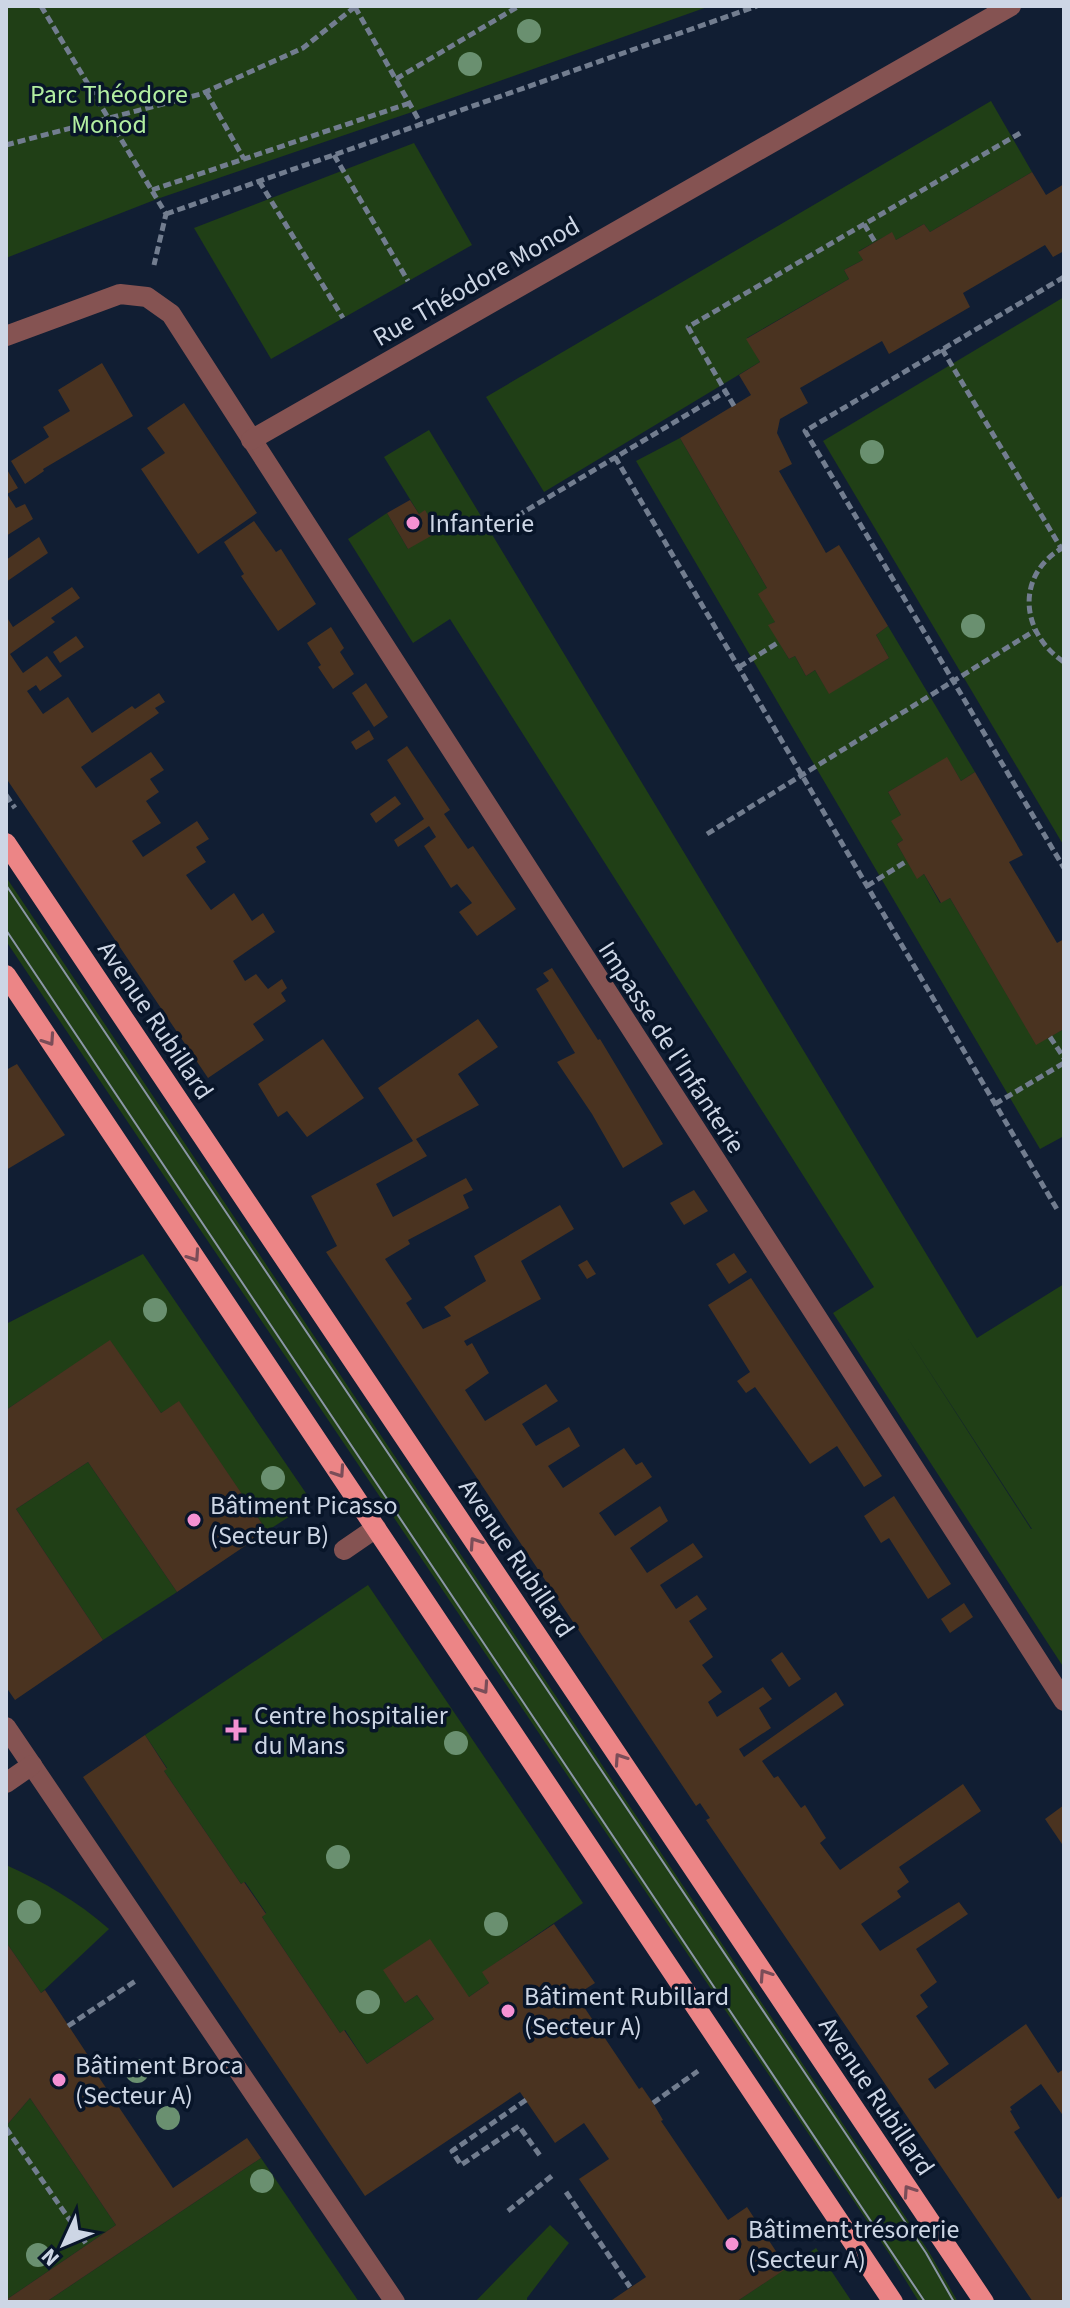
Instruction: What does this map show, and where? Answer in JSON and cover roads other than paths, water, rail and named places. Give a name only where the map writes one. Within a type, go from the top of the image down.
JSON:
[{"type":"main road","name":"Avenue Rubillard","points":[[6,843],[984,2302]]},
{"type":"main road","points":[[6,975],[893,2302]]},
{"type":"street","name":"Rue Théodore Monod","points":[[251,440],[1011,6]]},
{"type":"street","points":[[6,336],[105,298],[128,294],[147,297],[171,314],[251,440]]},
{"type":"street","name":"Impasse de l'Infanterie","points":[[251,440],[1064,1701]]},
{"type":"street","points":[[344,1550],[376,1528]]},
{"type":"street","points":[[6,1727],[395,2302]]},
{"type":"street","points":[[6,1783],[32,1765]]},
{"type":"tram line","points":[[6,885],[926,2253],[954,2302]]},
{"type":"tram line","points":[[6,930],[925,2302]]},
{"type":"place","name":"Infanterie","points":[[413,523]]},
{"type":"place","name":"Bâtiment Picasso (Secteur B)","points":[[194,1520]]},
{"type":"place","name":"Centre hospitalier du Mans","points":[[236,1730]]},
{"type":"place","name":"Bâtiment Rubillard (Secteur A)","points":[[508,2011]]},
{"type":"place","name":"Bâtiment Broca (Secteur A)","points":[[59,2080]]},
{"type":"place","name":"Bâtiment trésorerie (Secteur A)","points":[[732,2244]]},
{"type":"park label","name":"Parc Théodore Monod","points":[[109,109]]}]
